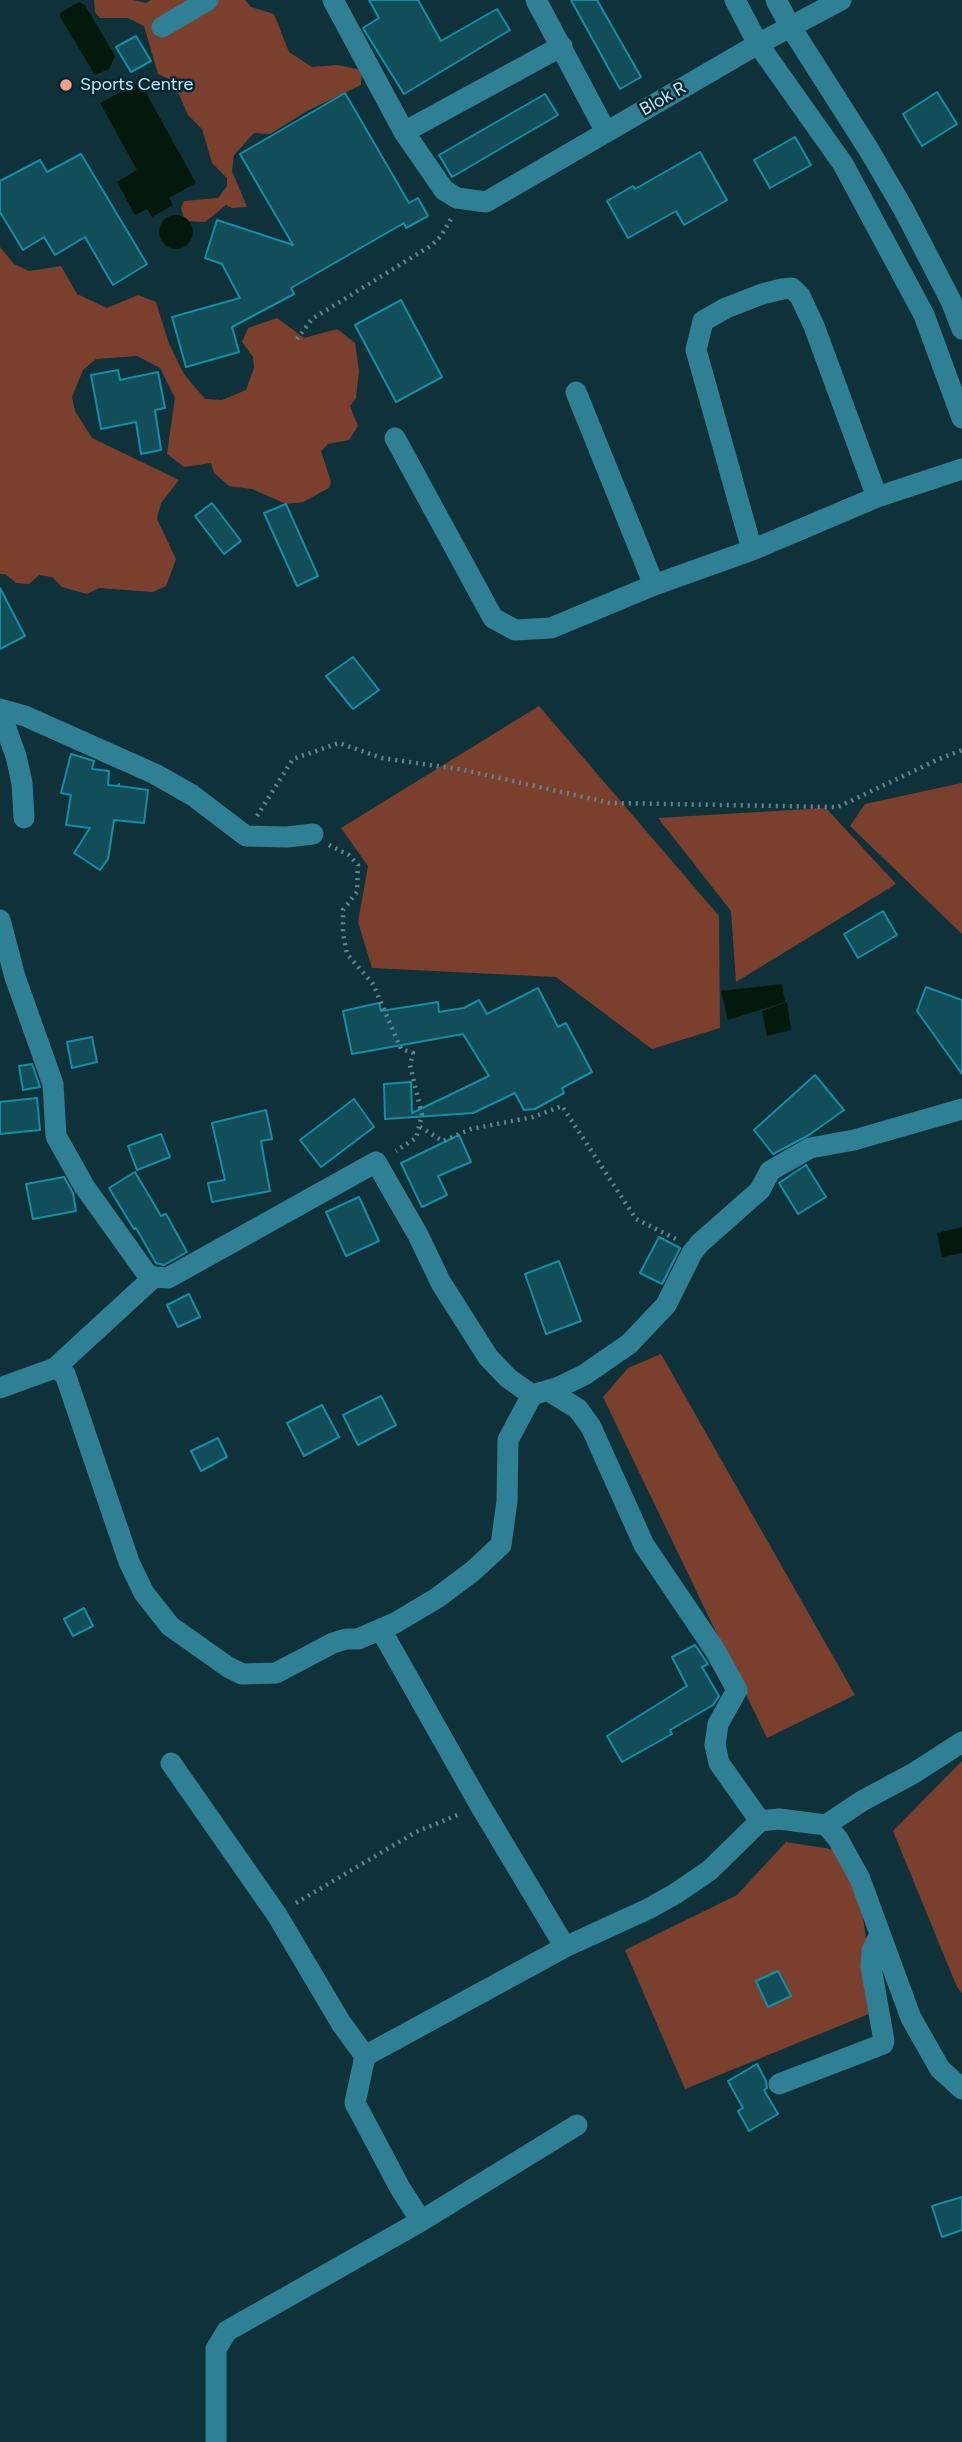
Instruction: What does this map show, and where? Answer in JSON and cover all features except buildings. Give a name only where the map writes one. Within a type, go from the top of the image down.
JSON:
[{"type":"street","points":[[162,27],[208,0]]},
{"type":"street","points":[[333,0],[404,132],[444,190],[457,198]]},
{"type":"street","points":[[536,0],[606,132]]},
{"type":"street","points":[[735,0],[758,44],[843,164],[924,315],[962,418]]},
{"type":"street","points":[[776,0],[904,210],[951,301],[962,329]]},
{"type":"street","name":"Blok R","points":[[457,198],[486,202],[758,44],[841,0]]},
{"type":"street","points":[[404,132],[562,46]]},
{"type":"street","points":[[875,224],[904,210]]},
{"type":"street","points":[[752,550],[696,349],[704,321],[726,308],[782,289],[792,288],[800,296],[814,326],[877,497]]},
{"type":"street","points":[[576,392],[654,585]]},
{"type":"street","points":[[395,438],[493,618],[515,630],[551,628],[654,585],[752,550],[877,497],[962,469]]},
{"type":"street","points":[[0,711],[16,756],[22,783],[24,818]]},
{"type":"street","points":[[0,711],[25,716],[155,774],[192,795],[246,836],[313,834]]},
{"type":"street","points":[[0,920],[15,977],[53,1084],[56,1136],[84,1186],[147,1275],[168,1278],[376,1162],[418,1235],[440,1283],[488,1357],[508,1378],[578,1409],[591,1427],[644,1545],[715,1650],[737,1690],[718,1724],[715,1745],[719,1763],[760,1821]]},
{"type":"street","points":[[55,1368],[65,1374],[129,1562],[144,1593],[170,1626],[228,1667],[242,1674],[276,1673],[333,1643],[358,1639],[381,1630],[437,1598],[501,1545],[507,1501],[508,1440],[540,1393],[584,1375],[629,1344],[666,1305],[692,1253],[700,1243],[760,1190],[769,1171],[810,1148],[854,1140],[962,1110]]},
{"type":"street","points":[[0,1388],[55,1368],[154,1278]]},
{"type":"street","points":[[381,1630],[565,1947]]},
{"type":"street","points":[[365,2056],[565,1947],[648,1909],[690,1885],[710,1870],[760,1821],[779,1819],[827,1825],[862,1801],[914,1773],[962,1742]]},
{"type":"street","points":[[171,1763],[277,1915],[341,2022],[365,2056],[355,2102],[400,2188],[421,2221]]},
{"type":"street","points":[[827,1825],[860,1879],[911,2018],[940,2068],[962,2089]]},
{"type":"street","points":[[779,2084],[883,2044],[871,1967],[872,1951],[879,1936]]},
{"type":"street","points":[[216,2442],[216,2349],[227,2331],[421,2221],[577,2125]]},
{"type":"path","points":[[297,339],[312,318],[432,245],[451,220],[457,198]]},
{"type":"path","points":[[246,836],[293,759],[339,743],[382,758],[464,770],[610,803],[838,807],[939,759],[962,751]]},
{"type":"path","points":[[313,834],[349,855],[358,865],[357,892],[343,910],[347,954],[373,984],[401,1049],[413,1054],[410,1065],[422,1115],[420,1127],[416,1138],[407,1146],[376,1162]]},
{"type":"path","points":[[420,1127],[443,1141],[471,1129],[533,1117],[562,1106],[636,1219],[675,1239],[692,1253]]},
{"type":"path","points":[[277,1915],[416,1832],[481,1805]]},
{"type":"shaded area","points":[[94,0],[133,0],[146,3],[151,0],[245,0],[251,7],[274,14],[289,52],[312,67],[337,65],[362,70],[361,85],[307,111],[270,134],[254,133],[234,155],[232,171],[247,207],[232,208],[226,205],[205,222],[185,221],[181,208],[184,201],[218,198],[227,186],[227,178],[212,163],[202,129],[188,115],[173,81],[158,74],[144,26],[128,18],[100,18],[95,12]]},
{"type":"shaded area","points":[[79,2],[85,5],[115,56],[109,69],[95,75],[60,17],[60,13]]},
{"type":"shaded area","points":[[140,82],[196,183],[169,198],[173,205],[152,217],[147,209],[135,215],[117,182],[137,170],[100,103]]},
{"type":"shaded area","points":[[176,215],[188,220],[193,232],[188,244],[176,249],[164,244],[159,232],[164,220]]},
{"type":"shaded area","points":[[0,247],[14,264],[29,271],[61,266],[77,294],[107,308],[138,295],[156,302],[169,344],[184,374],[205,399],[222,400],[246,390],[254,368],[253,357],[242,342],[248,328],[277,318],[304,338],[337,329],[355,343],[359,371],[356,398],[350,406],[358,426],[349,440],[328,444],[321,451],[331,482],[329,488],[303,502],[286,504],[252,489],[229,486],[214,473],[211,463],[184,467],[167,454],[175,398],[160,368],[137,356],[96,359],[83,370],[72,397],[75,411],[92,438],[179,480],[161,503],[157,519],[176,559],[166,586],[153,592],[99,588],[87,594],[62,587],[52,577],[39,575],[29,584],[16,583],[5,574],[0,574]]},
{"type":"shaded area","points":[[539,706],[719,916],[720,1028],[652,1049],[556,977],[372,968],[358,922],[368,866],[341,828]]},
{"type":"shaded area","points":[[962,783],[962,934],[850,826],[865,804]]},
{"type":"shaded area","points":[[826,808],[896,884],[736,982],[731,911],[658,818]]},
{"type":"shaded area","points":[[782,984],[785,1002],[728,1020],[721,991]]},
{"type":"shaded area","points":[[787,1002],[791,1030],[767,1036],[762,1011]]},
{"type":"shaded area","points":[[962,1227],[962,1253],[942,1257],[937,1233]]},
{"type":"shaded area","points":[[661,1354],[855,1695],[767,1738],[603,1397],[628,1368]]},
{"type":"shaded area","points":[[962,1761],[962,1993],[957,1987],[893,1831]]},
{"type":"shaded area","points":[[786,1842],[837,1850],[862,1910],[876,2011],[685,2089],[625,1950],[737,1895]]},
{"type":"place","name":"Sports Centre","points":[[66,85]]}]
